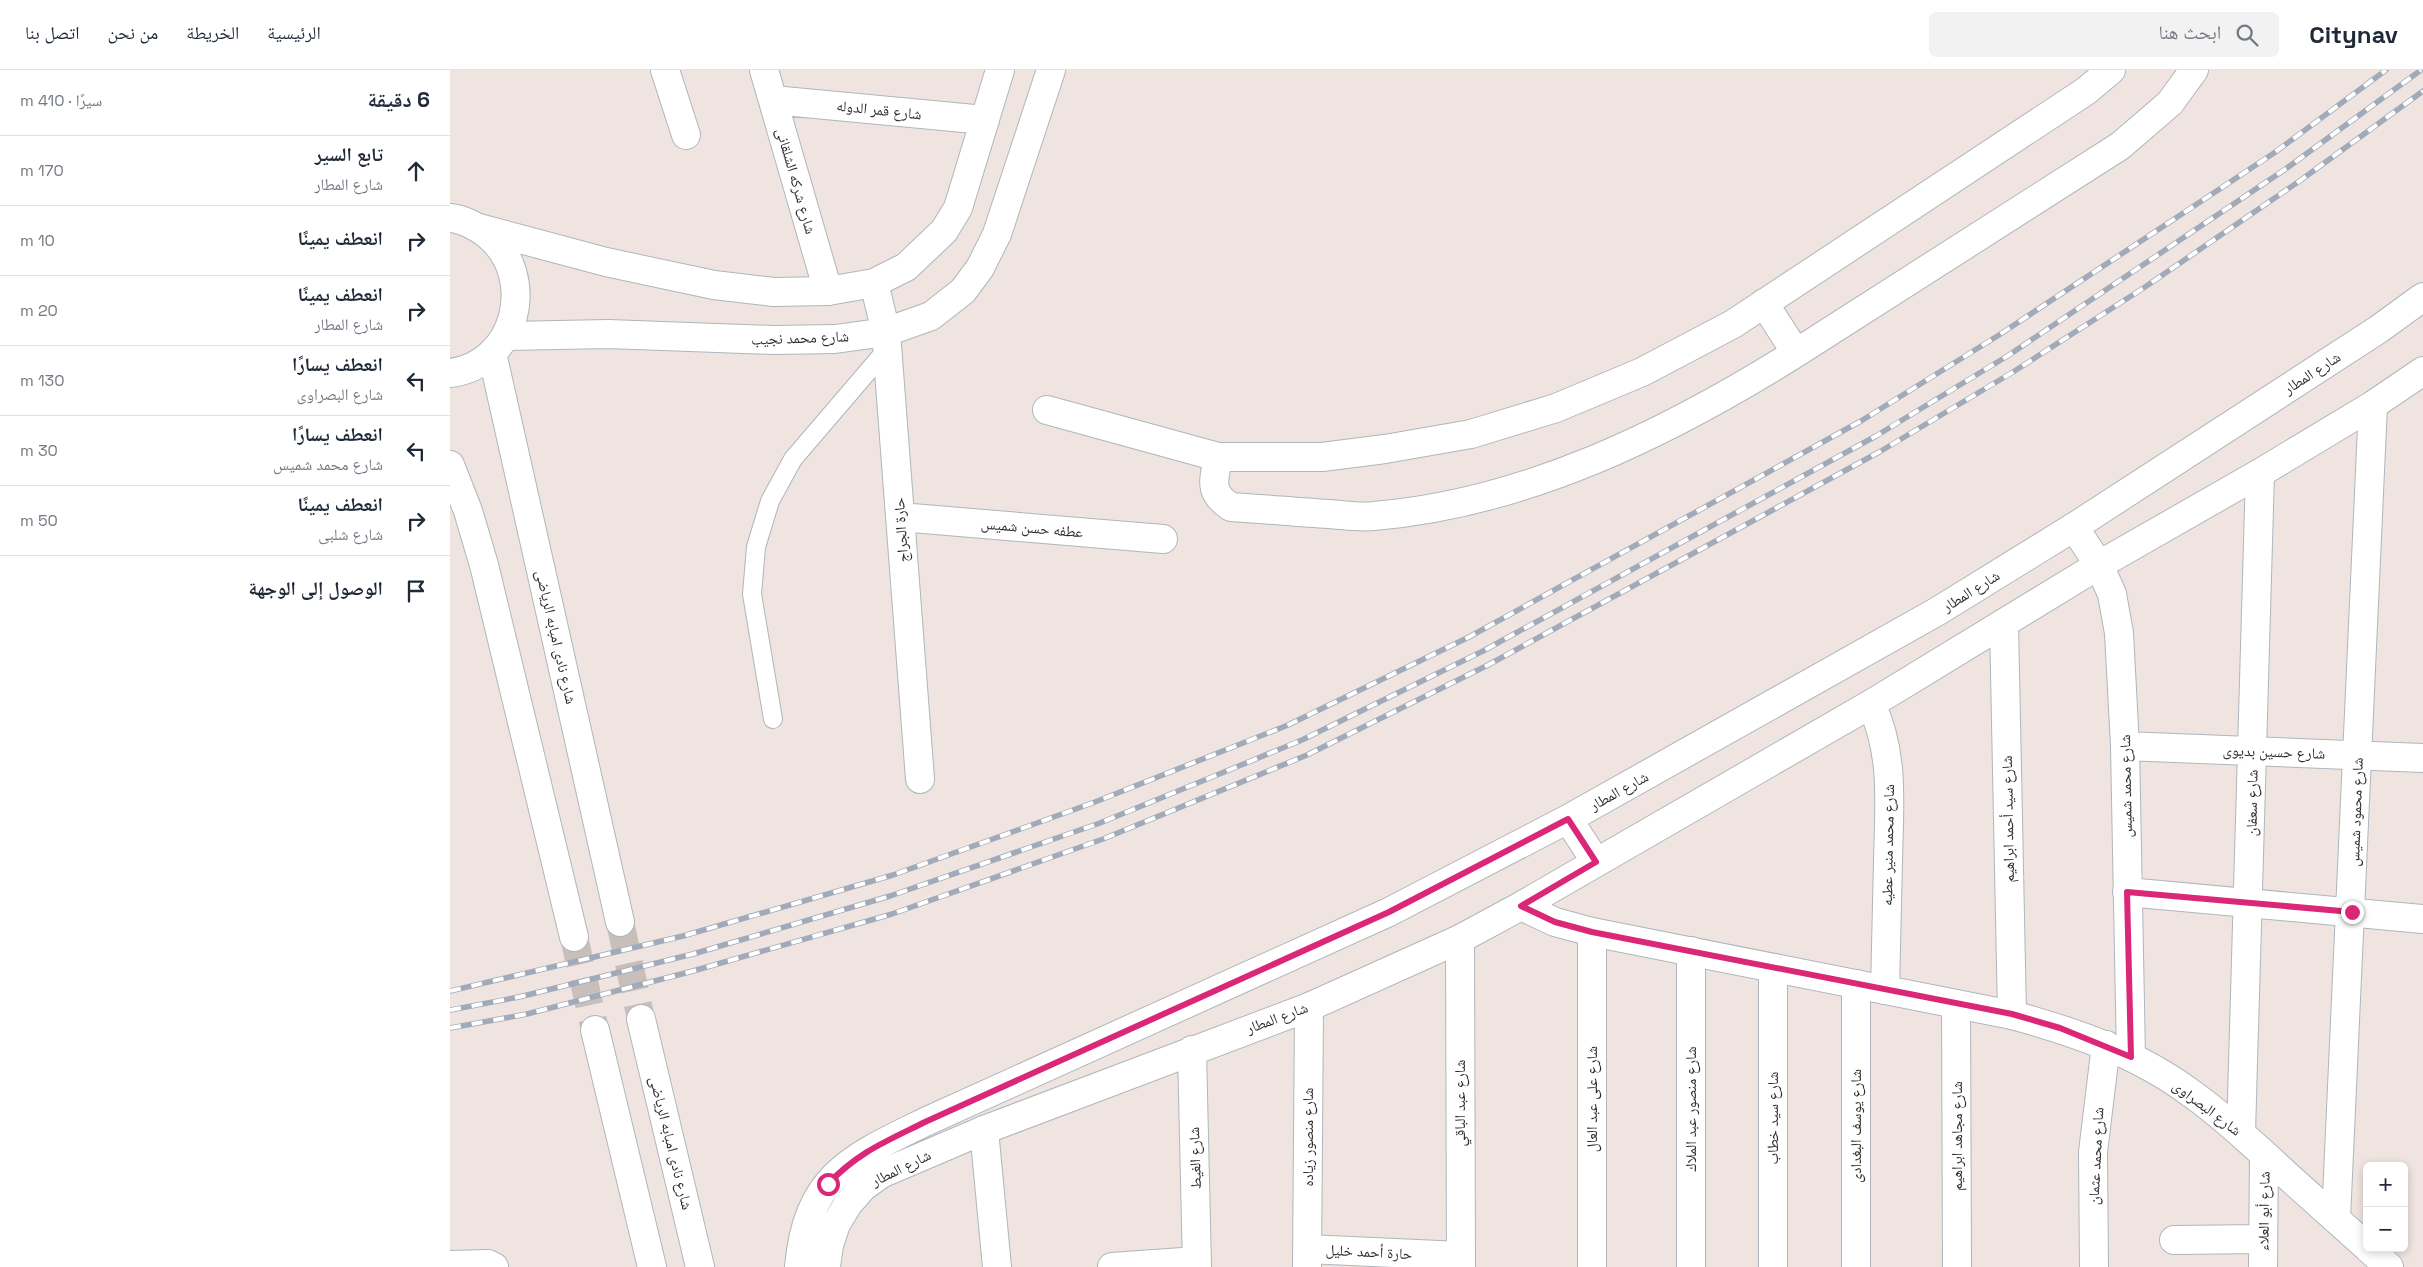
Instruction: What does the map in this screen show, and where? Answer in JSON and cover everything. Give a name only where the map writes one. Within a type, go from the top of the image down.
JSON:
[{"type":"street","points":[[665,70],[686,135]]},
{"type":"street","name":"شارع شركه الشلقانى","points":[[764,70],[828,291]]},
{"type":"street","points":[[450,218],[479,228],[606,262],[714,286],[774,292],[828,291],[874,283],[906,267],[944,232],[958,208],[1000,70]]},
{"type":"street","name":"شارع محمد نجيب","points":[[499,344],[608,334],[774,340],[887,340],[931,316],[963,291],[980,268],[998,234],[1051,70]]},
{"type":"street","points":[[1047,410],[1218,457],[1322,456],[1385,449],[1472,434],[1556,408],[1642,372],[1734,324],[2086,91],[2111,70]]},
{"type":"street","points":[[1218,457],[1214,486],[1216,494],[1231,507],[1373,517],[1470,501],[1559,474],[1648,436],[1742,386],[2120,146],[2170,102],[2194,70]]},
{"type":"street","name":"شارع قمر الدوله","points":[[773,100],[985,120]]},
{"type":"street","points":[[450,373],[476,364],[499,344],[515,313],[517,289],[511,265],[498,244],[479,228]]},
{"type":"street","name":"حارة الجراج","points":[[874,283],[887,340],[920,779]]},
{"type":"street","name":"شارع المطار","points":[[799,1267],[806,1224],[815,1203],[828,1184],[845,1166],[864,1152],[925,1122],[1389,912],[1568,819],[1938,611],[2074,527],[2379,329],[2423,297]]},
{"type":"street","points":[[1764,303],[1796,352]]},
{"type":"street","name":"شارع نادى امبابه الرياضى","points":[[499,344],[620,922]]},
{"type":"street","name":"شارع المطار","points":[[826,1267],[829,1245],[836,1224],[848,1204],[863,1187],[881,1174],[984,1130],[1309,1007],[1460,939],[1521,906],[1871,704],[2099,565],[2260,473],[2373,405],[2423,371]]},
{"type":"street","name":"شارع محمود شميس","points":[[2336,1219],[2352,912],[2373,405]]},
{"type":"street","points":[[450,465],[468,511],[484,564],[574,937]]},
{"type":"street","name":"شارع سعفان","points":[[2241,1133],[2250,904],[2260,473]]},
{"type":"street","name":"عطفه حسن شميس","points":[[900,517],[1163,539]]},
{"type":"street","name":"شارع محمد شميس","points":[[2074,527],[2099,565],[2112,594],[2120,633],[2125,746],[2131,1057]]},
{"type":"street","name":"شارع سيد أحمد ابراهيم","points":[[2004,623],[2012,1014]]},
{"type":"street","name":"شارع محمد منير عطيه","points":[[1871,704],[1881,725],[1887,747],[1890,783],[1885,990]]},
{"type":"street","name":"شارع حسين بديوى","points":[[2125,746],[2423,758]]},
{"type":"street","points":[[1568,819],[1596,862]]},
{"type":"street","points":[[2127,892],[2423,919]]},
{"type":"street","name":"شارع البصراوى","points":[[1521,906],[1555,922],[1592,932],[2012,1014],[2060,1028],[2106,1045],[2131,1057],[2191,1093],[2241,1133],[2363,1243]]},
{"type":"street","name":"شارع على عبد العال","points":[[1592,932],[1592,1267]]},
{"type":"street","name":"شارع عبد الباقي","points":[[1460,939],[1461,1261]]},
{"type":"street","name":"شارع منصور عبد الملاك","points":[[1691,951],[1691,1267]]},
{"type":"street","name":"شارع سيد خطاب","points":[[1773,968],[1773,1267]]},
{"type":"street","name":"شارع يوسف البغدادى","points":[[1856,984],[1856,1267]]},
{"type":"street","name":"شارع مجاهد ابراهيم","points":[[1956,1004],[1957,1267]]},
{"type":"street","name":"شارع منصور زياده","points":[[1307,1258],[1309,1007]]},
{"type":"street","name":"شارع نادى امبابه الرياضى","points":[[641,1019],[700,1267]]},
{"type":"street","points":[[596,1030],[652,1267]]},
{"type":"street","name":"شارع محمد عثمان","points":[[2094,1267],[2094,1152],[2106,1045]]},
{"type":"street","name":"شارع الغيط","points":[[1192,1050],[1197,1264]]},
{"type":"street","points":[[984,1130],[998,1267]]},
{"type":"street","name":"شارع أبو العلاء","points":[[2263,1267],[2264,1155]]},
{"type":"street","points":[[2174,1240],[2263,1239]]},
{"type":"street","name":"شارع البصراوى","points":[[2372,1252],[2389,1267]]},
{"type":"street","name":"حارة أحمد خليل","points":[[1307,1258],[1461,1261]]},
{"type":"street","points":[[1112,1267],[1197,1264]]},
{"type":"lane","points":[[773,719],[758,641],[752,594],[756,547],[770,501],[793,459],[887,340]]},
{"type":"tunnel","points":[[620,922],[641,1019]]},
{"type":"tunnel","points":[[574,937],[595,1030]]},
{"type":"railway","points":[[450,991],[683,936],[893,875],[1095,802],[1288,725],[1469,637],[1861,421],[1999,335],[2274,153],[2386,70]]},
{"type":"railway","points":[[450,1010],[519,997],[693,954],[890,896],[1100,823],[1302,740],[1483,651],[1876,436],[2009,355],[2287,168],[2421,70]]},
{"type":"railway","points":[[450,1028],[527,1014],[693,971],[892,914],[1103,839],[1307,755],[1488,665],[1881,451],[2013,372],[2145,287],[2301,180],[2423,91]]},
{"type":"route","points":[[828,1184],[845,1166],[864,1152],[925,1122],[1389,912],[1568,819],[1596,862],[1521,906],[1555,922],[1592,932],[2012,1014],[2060,1028],[2106,1045],[2131,1057],[2127,892],[2352,912]]}]
